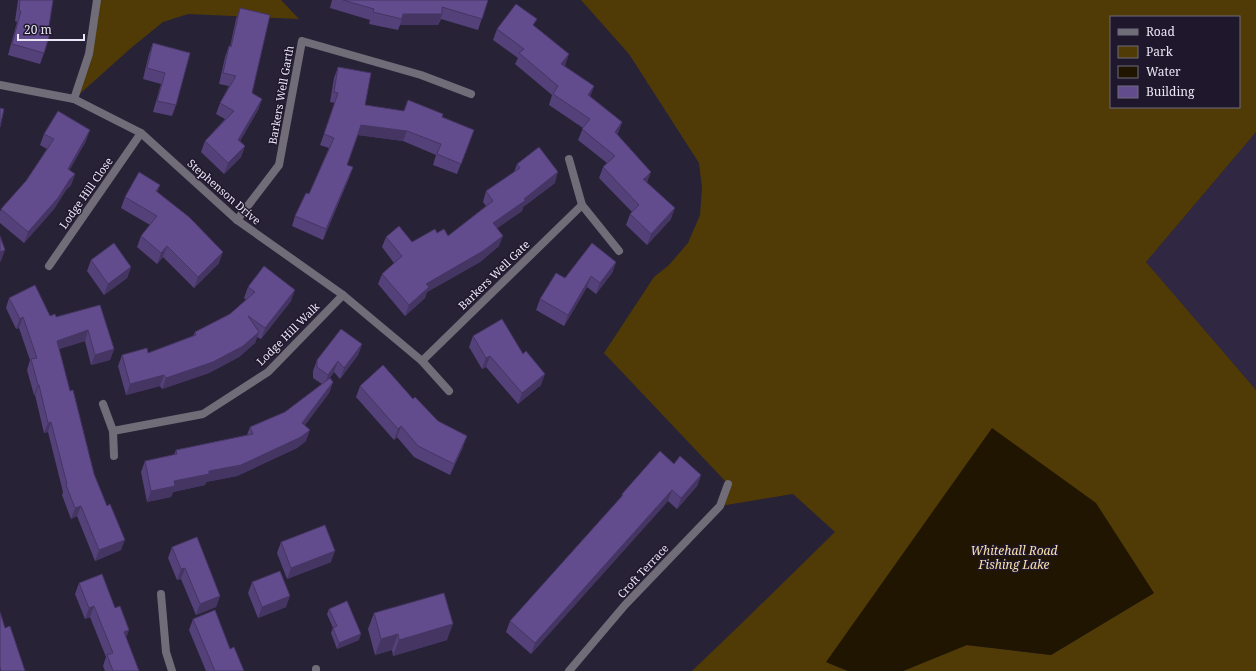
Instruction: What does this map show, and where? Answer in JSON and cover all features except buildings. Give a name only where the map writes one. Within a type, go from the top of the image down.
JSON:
[{"type":"street","points":[[74,100],[89,54],[97,0]]},
{"type":"street","name":"Barkers Well Garth","points":[[237,220],[280,165],[302,41],[421,75],[471,94]]},
{"type":"street","name":"Stephenson Drive","points":[[0,85],[74,100],[141,133],[237,220],[343,295],[422,361],[449,390]]},
{"type":"street","name":"Lodge Hill Close","points":[[49,266],[141,133]]},
{"type":"street","points":[[569,159],[582,205],[619,251]]},
{"type":"street","name":"Barkers Well Gate","points":[[422,361],[582,205]]},
{"type":"street","name":"Lodge Hill Walk","points":[[113,431],[203,414],[268,372],[343,295]]},
{"type":"street","points":[[103,404],[113,431],[114,456]]},
{"type":"street","name":"Croft Terrace","points":[[569,671],[625,605],[720,506],[728,484]]},
{"type":"street","points":[[161,594],[166,652],[172,671]]},
{"type":"shaded area","points":[[1256,132],[1256,390],[1146,262]]},
{"type":"green space","points":[[97,0],[281,0],[299,19],[188,14],[163,22],[131,48],[74,99],[89,54]]},
{"type":"green space","points":[[581,0],[1256,0],[1256,132],[1146,262],[1256,390],[1256,671],[903,671],[966,645],[1051,655],[1154,593],[826,662],[848,671],[692,671],[835,532],[793,494],[720,506],[728,484],[604,353],[654,277],[669,265],[688,243],[700,215],[702,188],[699,163],[629,54]]},
{"type":"water","name":"Whitehall Road Fishing Lake","points":[[992,428],[1096,503],[1154,593],[1051,655],[967,645],[903,671],[848,671],[826,662]]}]
